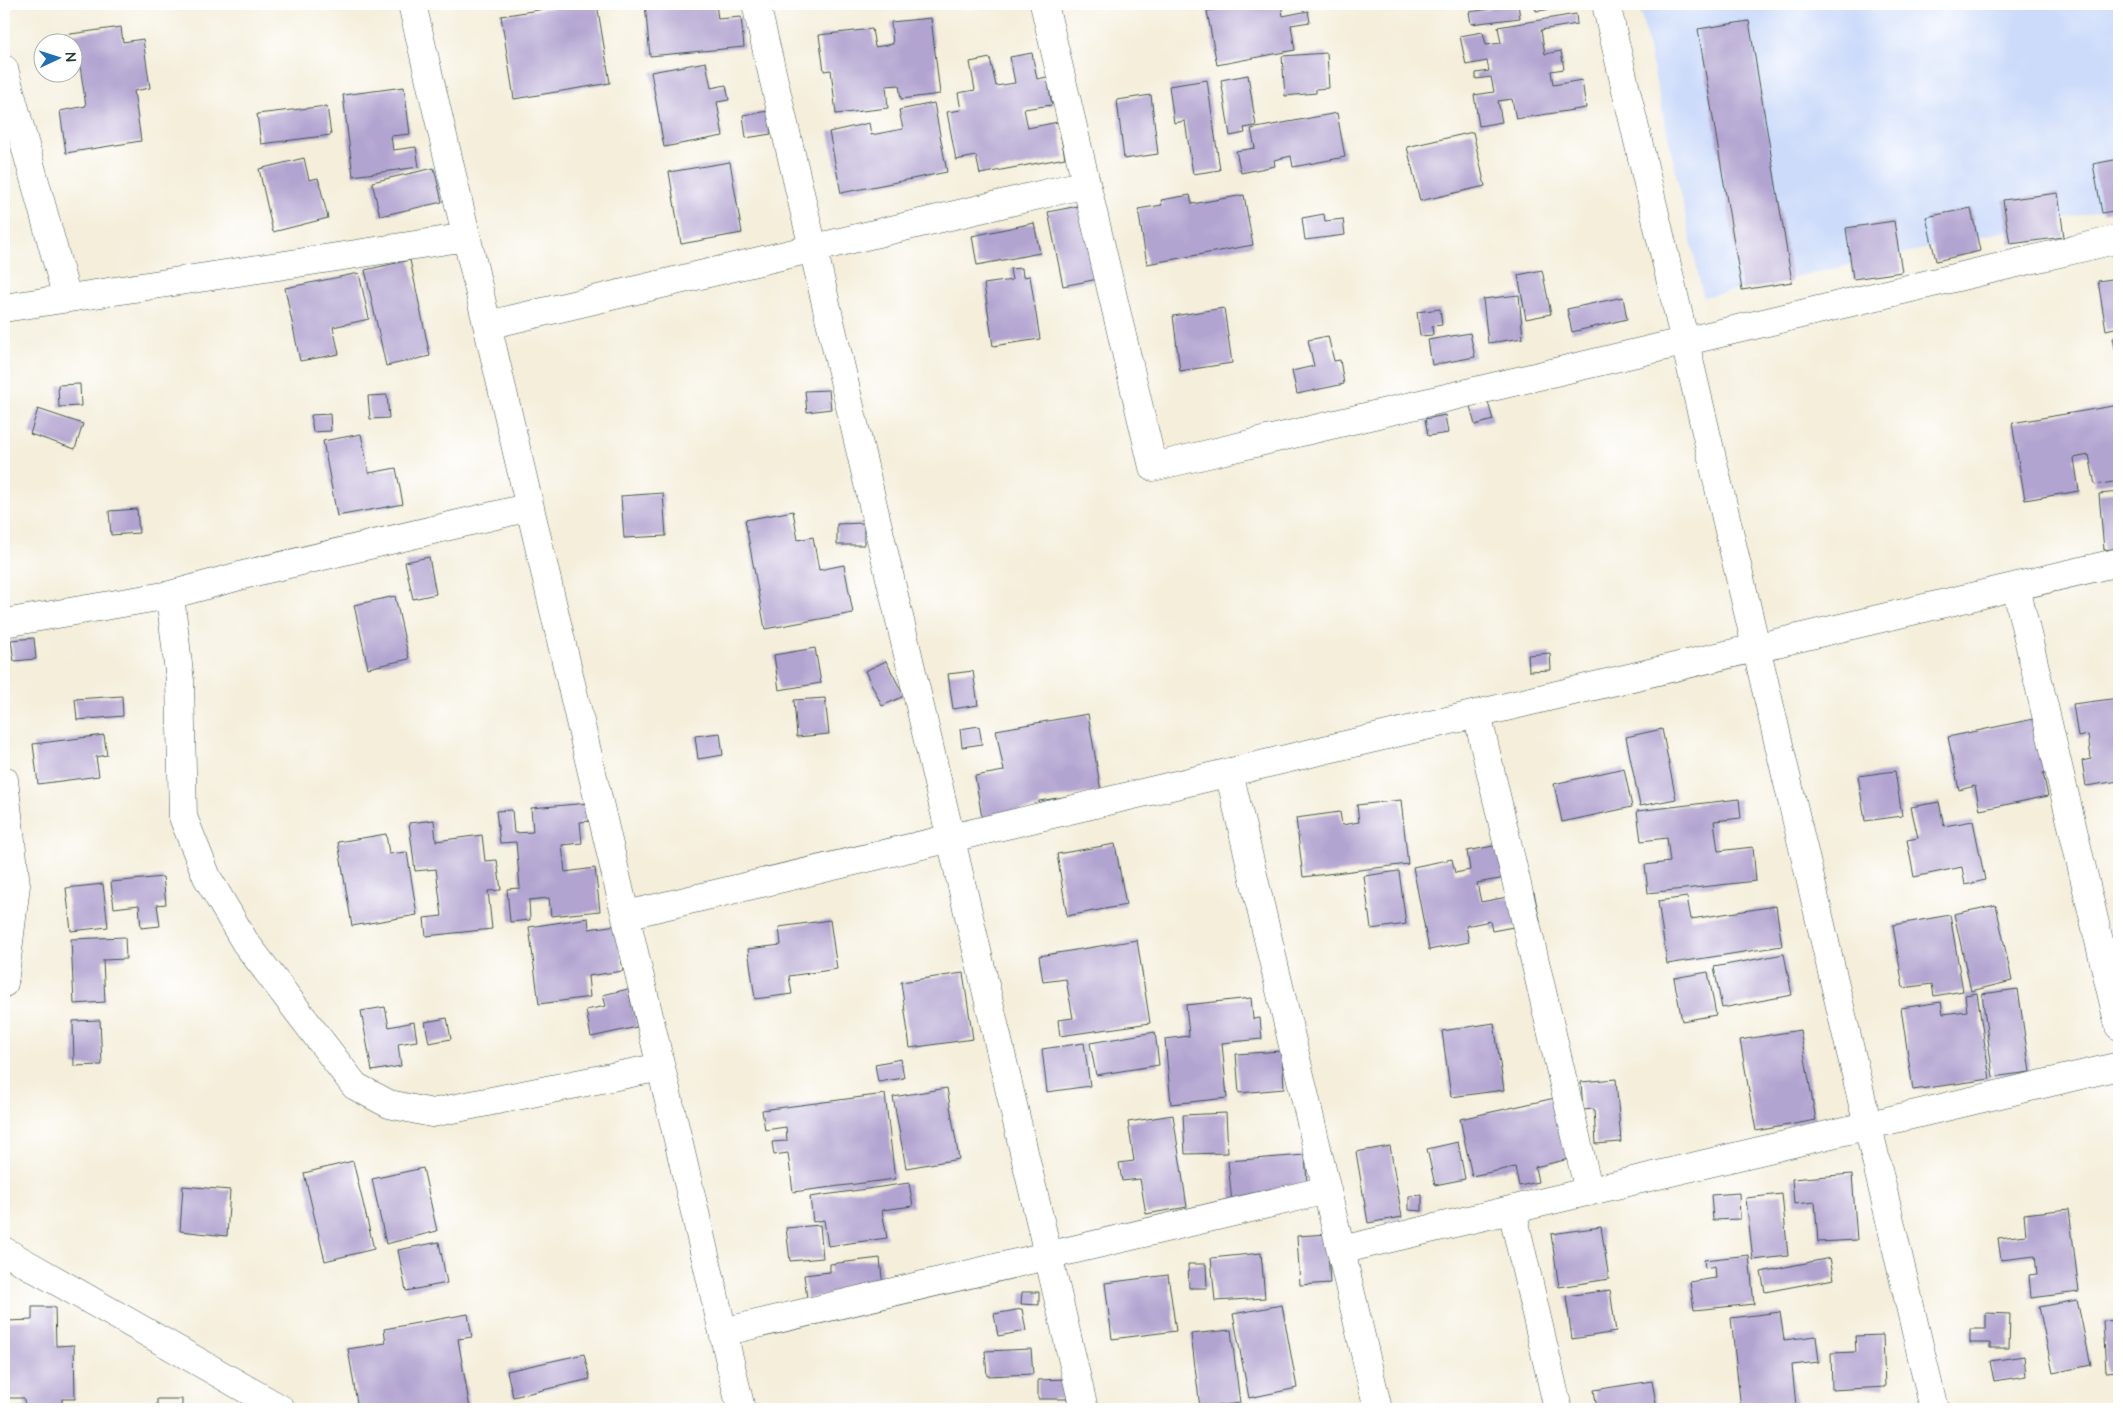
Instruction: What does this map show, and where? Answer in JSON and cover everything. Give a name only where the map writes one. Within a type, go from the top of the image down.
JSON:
[{"type":"street","points":[[412,4],[741,1409]]},
{"type":"street","points":[[756,4],[1084,1409]]},
{"type":"street","points":[[1044,4],[1153,467],[2119,239]]},
{"type":"street","points":[[1606,4],[1934,1409]]},
{"type":"street","points":[[4,69],[68,298]]},
{"type":"street","points":[[488,325],[1086,184]]},
{"type":"street","points":[[4,308],[467,237]]},
{"type":"street","points":[[4,623],[170,595],[247,574],[530,507]]},
{"type":"street","points":[[626,915],[2119,562]]},
{"type":"street","points":[[2016,587],[2119,1026]]},
{"type":"street","points":[[170,595],[180,681],[183,817],[207,877],[245,942],[354,1086],[389,1104],[432,1113],[661,1067]]},
{"type":"street","points":[[1477,714],[1589,1192]]},
{"type":"street","points":[[1229,772],[1378,1409]]},
{"type":"street","points":[[4,780],[16,885],[4,983]]},
{"type":"street","points":[[1341,1250],[2119,1066]]},
{"type":"street","points":[[723,1332],[1328,1190]]},
{"type":"street","points":[[1512,1210],[1558,1409]]},
{"type":"street","points":[[4,1251],[281,1409]]},
{"type":"shaded area","points":[[1639,4],[2118,4],[2119,207],[1703,297]]},
{"type":"building","points":[[575,4],[597,4],[610,83],[514,99],[501,16]]},
{"type":"building","points":[[645,4],[716,4],[718,19],[741,17],[744,47],[650,56]]},
{"type":"building","points":[[1247,4],[1281,4],[1283,16],[1308,11],[1310,22],[1291,25],[1295,50],[1217,65],[1207,11]]},
{"type":"building","points":[[1489,4],[1518,4],[1520,18],[1471,24],[1469,12],[1490,9]]},
{"type":"building","points":[[1535,4],[1577,4],[1578,6],[1536,11]]},
{"type":"building","points":[[1576,14],[1577,24],[1541,30],[1545,54],[1561,51],[1564,69],[1551,71],[1553,85],[1582,80],[1586,108],[1516,119],[1512,99],[1498,101],[1502,122],[1479,126],[1474,95],[1494,92],[1491,77],[1476,79],[1476,73],[1489,71],[1487,61],[1466,65],[1460,36],[1483,32],[1486,45],[1501,43],[1498,27]]},
{"type":"building","points":[[931,18],[940,94],[901,99],[899,85],[886,86],[888,108],[836,114],[831,70],[824,71],[819,35],[872,29],[875,47],[893,44],[891,22]]},
{"type":"building","points":[[1749,21],[1792,282],[1742,290],[1698,29]]},
{"type":"building","points":[[121,27],[123,42],[143,39],[150,88],[134,91],[141,141],[66,153],[60,111],[86,106],[82,79],[82,32]]},
{"type":"building","points":[[1032,53],[1037,79],[1047,77],[1052,105],[1024,109],[1028,128],[1058,122],[1065,158],[980,174],[976,156],[956,160],[947,112],[961,110],[958,93],[975,90],[970,62],[990,58],[996,86],[1015,83],[1010,57]]},
{"type":"building","points":[[1327,53],[1329,88],[1316,89],[1316,93],[1285,96],[1282,56]]},
{"type":"building","points":[[706,62],[711,88],[726,85],[729,100],[717,102],[723,136],[664,147],[651,72]]},
{"type":"building","points":[[1248,75],[1256,126],[1244,128],[1245,133],[1230,136],[1221,80]]},
{"type":"building","points":[[1207,80],[1220,170],[1193,174],[1185,121],[1174,123],[1169,86]]},
{"type":"building","points":[[404,87],[410,134],[391,136],[393,150],[416,147],[419,167],[353,176],[343,95]]},
{"type":"building","points":[[1151,95],[1158,154],[1124,159],[1117,100]]},
{"type":"building","points":[[934,103],[947,172],[841,193],[829,132],[869,123],[871,135],[903,129],[899,110]]},
{"type":"building","points":[[327,106],[331,135],[261,144],[257,114]]},
{"type":"building","points":[[768,111],[771,134],[746,138],[743,115]]},
{"type":"building","points":[[1337,113],[1345,157],[1293,167],[1291,156],[1274,160],[1275,166],[1241,173],[1236,151],[1255,148],[1251,129]]},
{"type":"building","points":[[1473,132],[1485,186],[1420,201],[1407,147]]},
{"type":"building","points":[[304,158],[309,180],[318,178],[328,218],[273,232],[259,169]]},
{"type":"building","points":[[2119,159],[2119,210],[2102,213],[2093,164]]},
{"type":"building","points":[[730,162],[742,233],[681,244],[669,172]]},
{"type":"building","points":[[434,168],[442,202],[380,216],[372,182]]},
{"type":"building","points":[[2058,193],[2064,237],[2010,244],[2003,200]]},
{"type":"building","points":[[1190,195],[1192,204],[1244,195],[1253,245],[1147,264],[1138,209],[1162,205],[1161,200]]},
{"type":"building","points":[[1098,202],[1113,276],[1063,286],[1048,212]]},
{"type":"building","points":[[1971,208],[1980,251],[1936,261],[1926,217]]},
{"type":"building","points":[[1324,214],[1325,221],[1343,219],[1345,235],[1305,240],[1302,218]]},
{"type":"building","points":[[1894,221],[1902,272],[1853,279],[1846,228]]},
{"type":"building","points":[[1034,223],[1040,253],[977,265],[972,236]]},
{"type":"building","points":[[410,260],[430,356],[386,366],[365,270]]},
{"type":"building","points":[[1022,268],[1023,277],[1030,276],[1040,339],[993,346],[984,284],[1012,280],[1010,269]]},
{"type":"building","points":[[1542,270],[1551,314],[1526,319],[1518,275]]},
{"type":"building","points":[[359,273],[369,319],[333,327],[339,354],[300,361],[285,288]]},
{"type":"building","points":[[2119,278],[2119,327],[2106,330],[2098,281]]},
{"type":"building","points":[[1519,295],[1523,338],[1488,343],[1483,299]]},
{"type":"building","points":[[1623,297],[1627,319],[1572,332],[1567,309]]},
{"type":"building","points":[[1224,308],[1232,363],[1180,371],[1173,316]]},
{"type":"building","points":[[1440,309],[1442,325],[1432,326],[1433,335],[1420,336],[1417,312]]},
{"type":"building","points":[[1470,333],[1475,357],[1432,365],[1428,340]]},
{"type":"building","points":[[1328,336],[1334,361],[1340,360],[1344,384],[1297,394],[1292,371],[1314,366],[1308,340]]},
{"type":"building","points":[[2119,337],[2119,365],[2118,365],[2113,338]]},
{"type":"building","points":[[80,384],[81,406],[59,407],[58,385]]},
{"type":"building","points":[[829,390],[831,409],[807,412],[805,391]]},
{"type":"building","points":[[387,395],[389,418],[370,419],[368,396]]},
{"type":"building","points":[[1488,402],[1493,420],[1475,425],[1470,406]]},
{"type":"building","points":[[2119,405],[2119,481],[2095,485],[2089,455],[2074,458],[2079,491],[2025,500],[2012,423]]},
{"type":"building","points":[[38,409],[83,424],[75,449],[30,434]]},
{"type":"building","points":[[330,414],[331,431],[313,432],[311,415]]},
{"type":"building","points":[[1445,415],[1448,433],[1428,436],[1425,419]]},
{"type":"building","points":[[361,434],[369,473],[396,468],[403,504],[337,516],[323,441]]},
{"type":"building","points":[[2119,492],[2119,548],[2104,550],[2099,494]]},
{"type":"building","points":[[663,493],[666,536],[624,538],[621,496]]},
{"type":"building","points":[[137,509],[139,533],[111,535],[109,511]]},
{"type":"building","points":[[793,511],[798,540],[813,537],[819,570],[844,565],[853,613],[765,629],[745,520]]},
{"type":"building","points":[[864,523],[864,545],[837,545],[837,524]]},
{"type":"building","points":[[429,557],[436,594],[413,599],[405,562]]},
{"type":"building","points":[[395,596],[409,659],[368,668],[354,605]]},
{"type":"building","points":[[34,638],[36,659],[14,661],[11,640]]},
{"type":"building","points":[[815,648],[821,683],[779,690],[774,655]]},
{"type":"building","points":[[1550,653],[1551,670],[1529,671],[1528,655]]},
{"type":"building","points":[[886,661],[904,696],[882,706],[865,671]]},
{"type":"building","points":[[973,671],[978,705],[953,709],[948,674]]},
{"type":"building","points":[[122,696],[123,716],[77,720],[75,699]]},
{"type":"building","points":[[825,698],[829,734],[797,737],[794,700]]},
{"type":"building","points":[[2119,698],[2119,781],[2086,786],[2082,761],[2091,759],[2088,735],[2078,737],[2073,704]]},
{"type":"building","points":[[1088,714],[1101,791],[1039,801],[1040,807],[982,818],[975,776],[1004,771],[996,730]]},
{"type":"building","points":[[2043,717],[2054,771],[2043,773],[2048,796],[1980,810],[1975,786],[1959,790],[1948,737]]},
{"type":"building","points":[[979,726],[982,744],[962,747],[960,729]]},
{"type":"building","points":[[1662,729],[1676,799],[1640,806],[1626,737]]},
{"type":"building","points":[[720,733],[723,755],[698,759],[695,736]]},
{"type":"building","points":[[104,735],[107,755],[96,757],[99,776],[38,784],[33,744]]},
{"type":"building","points":[[1624,768],[1632,807],[1562,822],[1554,784]]},
{"type":"building","points":[[1895,771],[1902,816],[1865,821],[1858,776]]},
{"type":"building","points":[[1739,799],[1741,818],[1714,821],[1718,851],[1753,847],[1756,881],[1648,893],[1645,865],[1670,862],[1667,838],[1641,841],[1637,811]]},
{"type":"building","points":[[1401,800],[1408,864],[1303,877],[1296,818],[1340,812],[1342,825],[1359,822],[1357,805]]},
{"type":"building","points":[[1939,802],[1944,826],[1973,821],[1985,880],[1965,885],[1962,867],[1914,877],[1907,840],[1918,838],[1911,807]]},
{"type":"building","points":[[589,803],[591,821],[580,822],[582,843],[562,845],[565,872],[595,868],[600,911],[551,916],[549,898],[529,900],[530,920],[510,922],[507,889],[520,888],[516,842],[500,843],[496,811],[512,810],[514,833],[533,832],[531,808]]},
{"type":"building","points":[[434,820],[436,841],[482,835],[485,861],[497,860],[501,890],[488,891],[492,929],[426,936],[424,918],[442,916],[436,869],[415,871],[409,823]]},
{"type":"building","points":[[386,834],[389,854],[407,852],[417,915],[352,926],[338,842]]},
{"type":"building","points":[[1520,841],[1527,874],[1477,883],[1481,902],[1534,892],[1540,922],[1492,931],[1490,921],[1466,926],[1469,942],[1429,950],[1413,867],[1452,859],[1455,873],[1470,870],[1467,851]]},
{"type":"building","points":[[1115,844],[1126,905],[1067,916],[1057,854]]},
{"type":"building","points":[[1399,871],[1406,924],[1371,929],[1364,876]]},
{"type":"building","points":[[163,877],[166,904],[157,905],[160,926],[141,928],[139,905],[114,908],[111,882]]},
{"type":"building","points":[[103,884],[108,927],[71,931],[66,888]]},
{"type":"building","points":[[1687,897],[1691,919],[1776,906],[1782,946],[1667,964],[1658,901]]},
{"type":"building","points":[[1996,905],[2012,981],[1971,991],[1954,914]]},
{"type":"building","points":[[1950,915],[1963,991],[1934,996],[1932,984],[1903,988],[1893,925]]},
{"type":"building","points":[[588,918],[589,929],[617,925],[623,971],[588,976],[590,997],[539,1004],[529,927]]},
{"type":"building","points":[[830,920],[837,969],[789,976],[792,994],[755,999],[748,949],[781,945],[779,927]]},
{"type":"building","points":[[125,937],[126,959],[103,960],[105,1002],[74,1004],[71,939]]},
{"type":"building","points":[[1137,940],[1150,1023],[1060,1036],[1058,1020],[1073,1018],[1066,979],[1043,982],[1039,956]]},
{"type":"building","points":[[1784,954],[1792,995],[1722,1008],[1714,967]]},
{"type":"building","points":[[1708,972],[1716,1015],[1682,1021],[1674,978]]},
{"type":"building","points":[[963,973],[973,1039],[910,1048],[901,982]]},
{"type":"building","points":[[628,989],[637,1027],[591,1037],[586,1010],[606,1006],[603,995]]},
{"type":"building","points":[[2018,989],[2030,1072],[1993,1077],[1982,994]]},
{"type":"building","points":[[1977,993],[1990,1079],[1913,1090],[1901,1008],[1941,1002],[1943,1014],[1967,1011],[1965,995]]},
{"type":"building","points":[[1251,998],[1253,1019],[1260,1018],[1262,1039],[1222,1043],[1227,1098],[1171,1104],[1165,1039],[1189,1036],[1186,1005]]},
{"type":"building","points":[[385,1007],[389,1027],[414,1022],[417,1041],[398,1044],[401,1066],[372,1071],[361,1011]]},
{"type":"building","points":[[447,1018],[451,1039],[429,1043],[425,1022]]},
{"type":"building","points":[[100,1020],[102,1065],[74,1066],[73,1021]]},
{"type":"building","points":[[1494,1023],[1504,1090],[1451,1097],[1442,1031]]},
{"type":"building","points":[[1800,1030],[1816,1120],[1756,1131],[1740,1040]]},
{"type":"building","points":[[1155,1032],[1159,1065],[1096,1075],[1090,1043]]},
{"type":"building","points":[[1084,1043],[1090,1086],[1047,1092],[1042,1049]]},
{"type":"building","points":[[1282,1051],[1284,1089],[1239,1093],[1236,1054]]},
{"type":"building","points":[[901,1059],[904,1078],[878,1082],[875,1064]]},
{"type":"building","points":[[1616,1079],[1621,1142],[1596,1144],[1594,1109],[1583,1110],[1581,1082]]},
{"type":"building","points":[[947,1088],[959,1159],[906,1168],[893,1097]]},
{"type":"building","points":[[885,1094],[895,1179],[793,1192],[788,1153],[774,1155],[772,1142],[787,1141],[786,1127],[765,1130],[762,1110]]},
{"type":"building","points":[[1555,1098],[1569,1159],[1535,1167],[1538,1182],[1519,1186],[1515,1167],[1472,1176],[1460,1119]]},
{"type":"building","points":[[1226,1113],[1228,1153],[1185,1154],[1183,1115]]},
{"type":"building","points":[[1173,1115],[1187,1207],[1146,1214],[1140,1179],[1122,1181],[1119,1163],[1134,1161],[1128,1122]]},
{"type":"building","points":[[1458,1142],[1465,1179],[1435,1185],[1427,1149]]},
{"type":"building","points":[[1390,1146],[1402,1217],[1368,1223],[1356,1152]]},
{"type":"building","points":[[1305,1155],[1308,1197],[1232,1204],[1228,1161]]},
{"type":"building","points":[[353,1161],[374,1249],[325,1261],[304,1173]]},
{"type":"building","points":[[423,1168],[437,1231],[386,1244],[372,1179]]},
{"type":"building","points":[[1852,1174],[1857,1240],[1818,1242],[1815,1202],[1794,1204],[1792,1179]]},
{"type":"building","points":[[909,1183],[913,1206],[882,1210],[887,1238],[828,1246],[824,1220],[813,1222],[810,1197]]},
{"type":"building","points":[[183,1186],[230,1190],[227,1236],[180,1231]]},
{"type":"building","points":[[1739,1193],[1740,1219],[1713,1220],[1711,1195]]},
{"type":"building","points":[[1782,1194],[1788,1256],[1753,1260],[1746,1198]]},
{"type":"building","points":[[1422,1195],[1422,1211],[1409,1210],[1409,1196]]},
{"type":"building","points":[[2069,1209],[2079,1292],[2031,1298],[2029,1275],[2037,1274],[2035,1256],[2001,1260],[1998,1238],[2026,1235],[2024,1214]]},
{"type":"building","points":[[820,1225],[823,1258],[790,1261],[786,1228]]},
{"type":"building","points":[[1601,1227],[1609,1279],[1559,1287],[1551,1234]]},
{"type":"building","points":[[1327,1234],[1330,1283],[1300,1285],[1297,1236]]},
{"type":"building","points":[[439,1242],[447,1283],[406,1291],[398,1250]]},
{"type":"building","points":[[1261,1253],[1265,1298],[1215,1301],[1211,1258]]},
{"type":"building","points":[[1749,1255],[1754,1304],[1694,1310],[1690,1282],[1716,1278],[1715,1266],[1705,1268],[1704,1260]]},
{"type":"building","points":[[880,1258],[883,1289],[807,1298],[804,1275],[830,1272],[830,1264]]},
{"type":"building","points":[[1830,1258],[1834,1279],[1765,1292],[1761,1272]]},
{"type":"building","points":[[1188,1264],[1206,1264],[1207,1288],[1189,1288]]},
{"type":"building","points":[[1168,1275],[1176,1331],[1112,1339],[1105,1283]]},
{"type":"building","points":[[1610,1290],[1616,1332],[1572,1339],[1566,1296]]},
{"type":"building","points":[[1022,1292],[1039,1292],[1039,1305],[1021,1304]]},
{"type":"building","points":[[2077,1300],[2091,1365],[2053,1373],[2039,1307]]},
{"type":"building","points":[[1282,1305],[1297,1388],[1249,1398],[1233,1314]]},
{"type":"building","points":[[32,1307],[55,1307],[56,1346],[74,1345],[75,1399],[62,1399],[62,1409],[25,1409],[24,1398],[4,1398],[6,1321],[32,1320]]},
{"type":"building","points":[[1022,1309],[1026,1331],[998,1336],[994,1314]]},
{"type":"building","points":[[1780,1312],[1784,1340],[1816,1336],[1819,1362],[1792,1365],[1796,1406],[1741,1409],[1731,1318]]},
{"type":"building","points":[[1986,1313],[2010,1314],[2009,1348],[1990,1348],[1990,1343],[1970,1343],[1970,1329],[1986,1329]]},
{"type":"building","points":[[468,1314],[472,1337],[458,1339],[470,1409],[358,1409],[348,1349],[386,1343],[384,1329]]},
{"type":"building","points":[[2119,1320],[2119,1371],[2106,1372],[2103,1321]]},
{"type":"building","points":[[1231,1330],[1240,1403],[1200,1408],[1191,1334]]},
{"type":"building","points":[[1883,1335],[1885,1387],[1832,1390],[1831,1353],[1856,1352],[1855,1336]]},
{"type":"building","points":[[1031,1349],[1033,1374],[987,1376],[985,1351]]},
{"type":"building","points":[[584,1354],[590,1379],[513,1397],[507,1371]]},
{"type":"building","points":[[2024,1356],[2026,1376],[1994,1381],[1990,1361]]},
{"type":"building","points":[[1066,1379],[1067,1399],[1038,1399],[1038,1380]]},
{"type":"building","points":[[1652,1381],[1657,1409],[1597,1409],[1594,1390]]},
{"type":"building","points":[[157,1399],[182,1399],[182,1409],[157,1409]]}]
